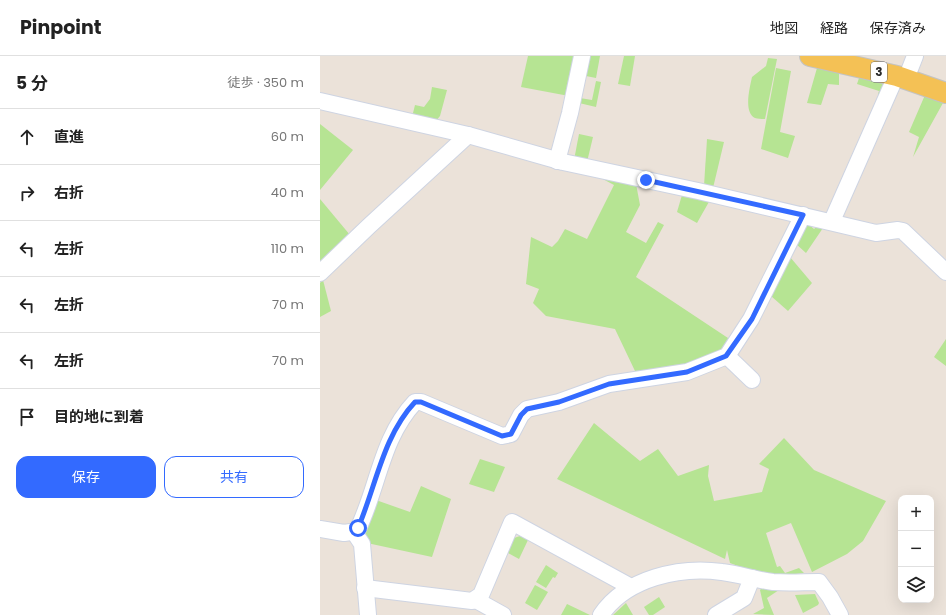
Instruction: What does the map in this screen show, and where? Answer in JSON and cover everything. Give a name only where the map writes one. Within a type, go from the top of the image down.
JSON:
[{"type":"main road","name":"3","points":[[810,56],[901,77],[946,93]]},
{"type":"street","points":[[557,161],[570,113],[582,56]]},
{"type":"street","points":[[832,221],[901,77],[915,56]]},
{"type":"street","points":[[320,101],[468,135],[557,161],[876,232],[903,231],[946,272]]},
{"type":"street","points":[[320,274],[369,226],[468,135]]},
{"type":"street","points":[[354,532],[361,521],[393,432],[404,414],[415,402],[421,402],[502,436],[511,434],[521,415],[527,409],[559,402],[609,384],[687,372],[726,356],[752,319],[803,215]]},
{"type":"street","points":[[726,356],[752,380]]},
{"type":"street","points":[[365,588],[472,602],[481,595],[512,522],[631,587]]},
{"type":"street","points":[[320,529],[344,533],[354,532]]},
{"type":"street","points":[[354,532],[362,544],[368,615]]},
{"type":"street","points":[[601,615],[609,603],[631,587],[647,580],[684,571],[721,571],[773,582],[820,582],[840,615]]},
{"type":"street","points":[[716,615],[744,598],[752,578]]},
{"type":"street","points":[[476,600],[503,615]]},
{"type":"green space","points":[[528,56],[575,56],[569,96],[521,87]]},
{"type":"green space","points":[[589,56],[600,56],[596,78],[586,76]]},
{"type":"green space","points":[[624,56],[635,56],[630,86],[618,84]]},
{"type":"green space","points":[[768,58],[777,59],[765,119],[757,119],[751,115],[749,110],[748,99],[750,87],[752,77],[766,66]]},
{"type":"green space","points":[[776,68],[791,71],[780,132],[795,136],[788,158],[761,149]]},
{"type":"green space","points":[[817,68],[839,73],[839,85],[828,84],[821,105],[807,103]]},
{"type":"green space","points":[[859,78],[886,84],[881,96],[878,94],[879,91],[857,84]]},
{"type":"green space","points":[[596,81],[601,82],[596,107],[579,103],[580,98],[592,100]]},
{"type":"green space","points":[[432,87],[447,90],[440,116],[435,122],[412,117],[415,105],[424,107],[430,99]]},
{"type":"green space","points":[[925,95],[943,103],[913,157],[919,137],[909,132]]},
{"type":"green space","points":[[320,124],[353,150],[320,190]]},
{"type":"green space","points":[[579,134],[593,137],[587,162],[574,160]]},
{"type":"green space","points":[[707,139],[724,142],[713,188],[704,186]]},
{"type":"green space","points":[[599,177],[636,184],[640,205],[626,232],[646,243],[658,222],[664,225],[636,277],[731,340],[722,350],[712,357],[688,366],[661,370],[635,371],[615,329],[546,316],[533,303],[539,289],[526,284],[531,237],[552,247],[558,241],[565,229],[587,239],[614,185]]},
{"type":"green space","points":[[682,195],[710,200],[697,223],[677,212]]},
{"type":"green space","points":[[320,199],[350,235],[320,265]]},
{"type":"green space","points":[[807,223],[814,229],[820,224],[825,225],[806,253],[795,243]]},
{"type":"green space","points":[[790,257],[812,283],[788,311],[771,296]]},
{"type":"green space","points":[[323,280],[331,311],[320,317],[320,283]]},
{"type":"green space","points":[[946,339],[946,366],[934,357]]},
{"type":"green space","points":[[594,423],[640,461],[658,449],[678,476],[709,465],[708,476],[714,501],[762,492],[769,469],[759,464],[784,438],[814,470],[886,501],[863,541],[847,554],[812,572],[791,523],[766,533],[777,567],[780,566],[785,573],[799,568],[804,573],[786,575],[759,574],[730,563],[727,550],[725,559],[557,479]]},
{"type":"green space","points":[[480,459],[505,467],[494,492],[469,484]]},
{"type":"green space","points":[[421,486],[451,499],[432,557],[367,543],[364,539],[365,528],[373,499],[410,512]]},
{"type":"green space","points":[[520,536],[528,540],[519,559],[508,553],[514,538]]},
{"type":"green space","points":[[546,565],[558,573],[555,578],[553,577],[546,588],[536,582]]},
{"type":"green space","points":[[535,585],[548,592],[537,610],[525,603]]},
{"type":"green space","points":[[762,588],[779,590],[767,598],[774,615],[753,614],[764,608],[760,590]]},
{"type":"green space","points":[[815,594],[819,603],[818,605],[803,613],[795,595]]},
{"type":"green space","points":[[659,597],[665,607],[653,615],[649,615],[644,607]]},
{"type":"green space","points":[[626,603],[633,615],[613,615]]},
{"type":"green space","points":[[567,604],[590,615],[561,615]]},
{"type":"route","points":[[358,528],[393,432],[404,414],[415,402],[421,402],[502,436],[511,434],[521,415],[527,409],[559,402],[609,384],[687,372],[726,356],[739,340],[752,319],[803,215],[646,180]]}]
